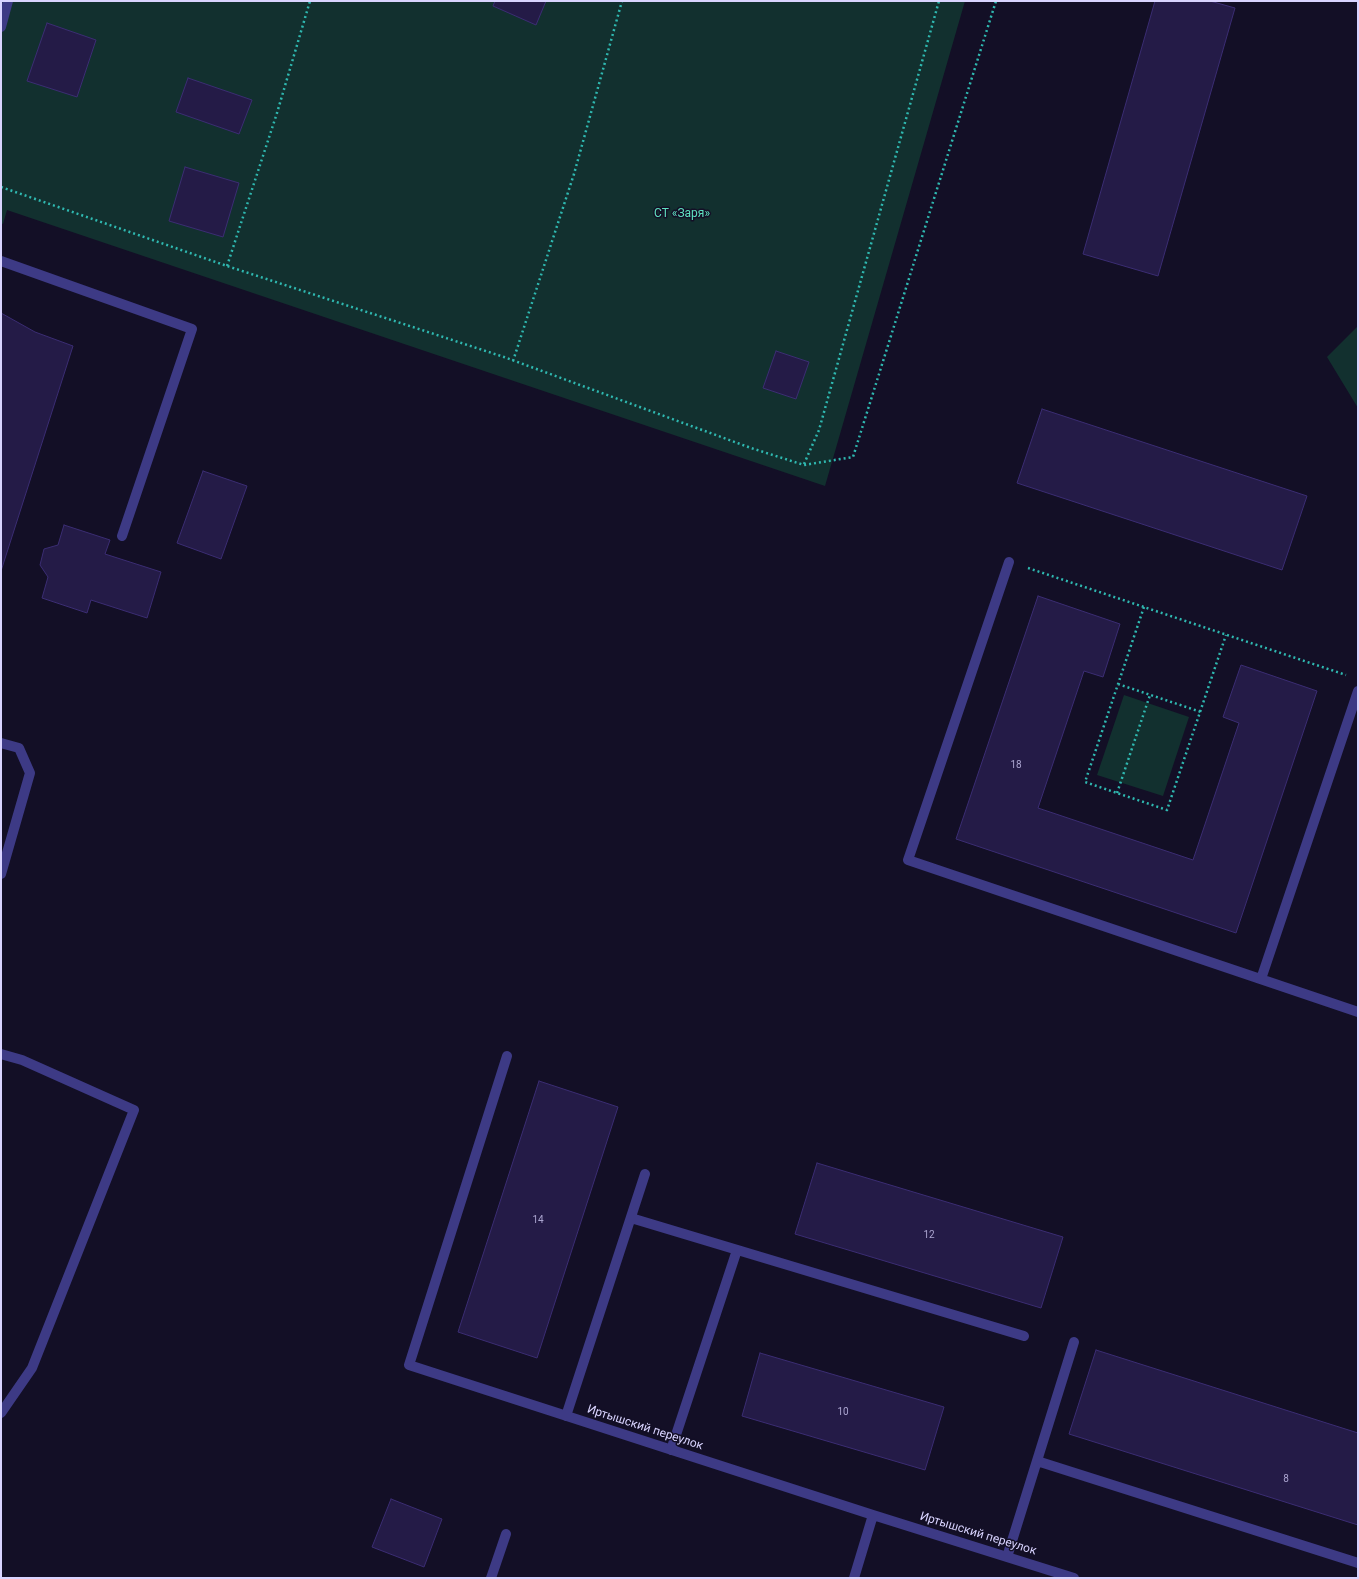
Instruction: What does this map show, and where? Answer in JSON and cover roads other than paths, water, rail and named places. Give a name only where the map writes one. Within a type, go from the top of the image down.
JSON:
[{"type":"street","points":[[1,26],[8,1]]},
{"type":"street","points":[[1,261],[192,330],[122,536]]},
{"type":"street","points":[[1009,562],[908,860],[1358,1012]]},
{"type":"street","points":[[1261,979],[1358,691]]},
{"type":"street","points":[[1,743],[20,748],[30,773],[1,874]]},
{"type":"street","points":[[1,1054],[22,1060],[134,1110],[32,1368],[1,1413]]},
{"type":"street","name":"Иртышский переулок","points":[[507,1056],[409,1365],[873,1515],[1074,1578]]},
{"type":"street","points":[[566,1416],[645,1174]]},
{"type":"street","points":[[631,1218],[1024,1336]]},
{"type":"street","points":[[671,1450],[737,1250]]},
{"type":"street","points":[[1007,1557],[1074,1342]]},
{"type":"street","points":[[1037,1461],[1358,1563]]},
{"type":"street","points":[[854,1578],[873,1515]]},
{"type":"street","points":[[491,1578],[506,1534]]},
{"type":"park label","name":"СТ «Заря»","points":[[682,214]]}]
